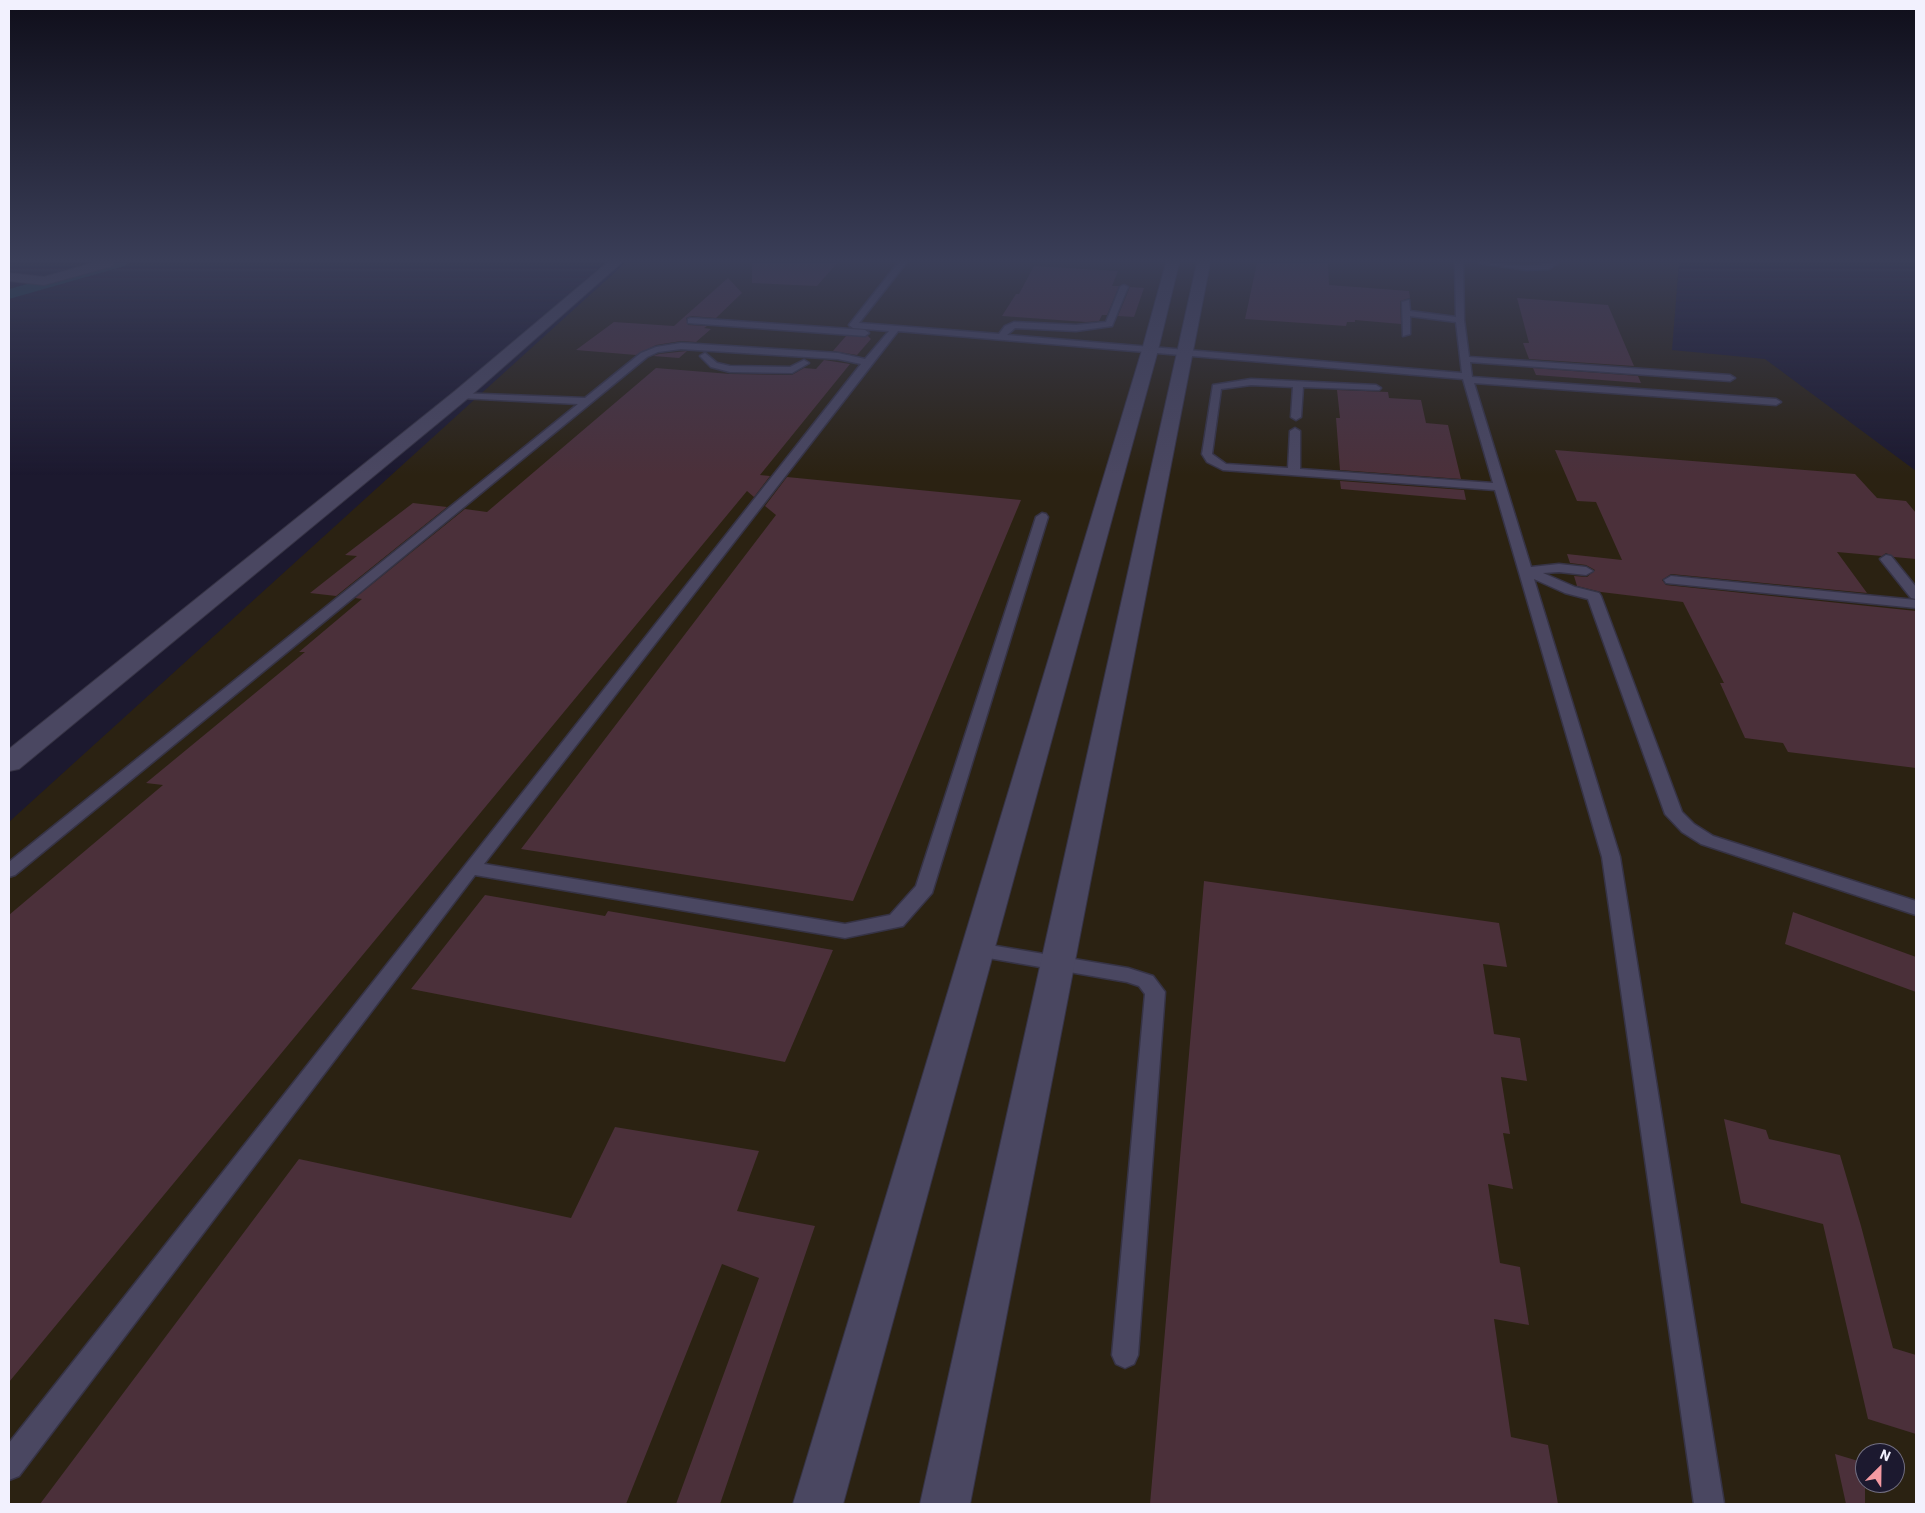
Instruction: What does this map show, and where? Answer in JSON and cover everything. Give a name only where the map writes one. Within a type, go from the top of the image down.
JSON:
[{"type":"street","points":[[9,764],[467,395],[536,334]]},
{"type":"street","points":[[818,1504],[1154,334]]},
{"type":"street","points":[[945,1504],[1189,334]]},
{"type":"lane","points":[[9,1466],[471,868],[867,362],[892,334]]},
{"type":"lane","points":[[922,334],[1467,372],[1776,402]]},
{"type":"lane","points":[[1001,338],[1004,334]]},
{"type":"lane","points":[[1462,334],[1467,372],[1611,857],[1708,1504]]},
{"type":"lane","points":[[9,871],[644,355],[669,346],[722,348],[832,366],[867,362]]},
{"type":"lane","points":[[644,355],[672,353],[710,356],[722,348]]},
{"type":"lane","points":[[710,356],[714,365],[767,371],[792,370],[803,360]]},
{"type":"lane","points":[[1467,372],[1730,378]]},
{"type":"lane","points":[[1376,388],[1251,382],[1228,384],[1216,388],[1207,454],[1211,460],[1223,467],[1501,488]]},
{"type":"lane","points":[[1296,417],[1298,383]]},
{"type":"lane","points":[[467,395],[586,401]]},
{"type":"lane","points":[[1294,472],[1296,431]]},
{"type":"lane","points":[[471,868],[845,931],[896,921],[924,888],[1042,517]]},
{"type":"lane","points":[[1886,559],[1916,595]]},
{"type":"lane","points":[[1526,571],[1559,568],[1586,570]]},
{"type":"lane","points":[[1526,571],[1570,590],[1594,596],[1674,814],[1688,828],[1707,840],[1916,908]]},
{"type":"lane","points":[[1671,580],[1916,604]]},
{"type":"lane","points":[[978,950],[1128,975],[1146,981],[1155,992],[1126,1355]]},
{"type":"shaded area","points":[[547,334],[1673,334],[1672,350],[1765,359],[1916,471],[1916,1504],[9,1504],[9,822]]},
{"type":"building","points":[[598,334],[706,334],[696,342],[681,341],[656,345],[636,355],[576,350]]},
{"type":"building","points":[[1526,334],[1620,334],[1634,366],[1529,359],[1523,343],[1529,343]]},
{"type":"building","points":[[846,336],[868,336],[871,339],[857,355],[833,351]]},
{"type":"building","points":[[687,351],[679,358],[653,356],[659,354]]},
{"type":"building","points":[[824,360],[850,364],[760,475],[770,476],[754,497],[747,491],[9,1382],[9,915],[163,785],[146,783],[305,652],[299,652],[362,599],[355,598],[465,509],[487,512],[656,368],[730,374],[792,375],[804,368],[816,369]]},
{"type":"building","points":[[1533,368],[1638,376],[1641,383],[1536,375]]},
{"type":"building","points":[[1337,390],[1388,392],[1389,398],[1421,400],[1426,423],[1448,425],[1461,479],[1340,470],[1336,418],[1340,418]]},
{"type":"building","points":[[1555,450],[1855,474],[1877,498],[1906,501],[1916,513],[1916,559],[1894,557],[1886,553],[1882,556],[1837,552],[1867,593],[1671,574],[1662,580],[1666,585],[1916,611],[1916,768],[1788,752],[1783,743],[1745,738],[1720,683],[1724,683],[1683,602],[1601,592],[1577,586],[1574,576],[1587,577],[1595,570],[1586,565],[1570,563],[1567,554],[1622,560],[1596,502],[1577,501]]},
{"type":"building","points":[[787,477],[1021,500],[853,901],[521,849],[776,515],[765,506]]},
{"type":"building","points":[[1340,481],[1464,490],[1466,500],[1341,489]]},
{"type":"building","points":[[413,503],[447,507],[336,596],[310,593],[357,556],[345,555]]},
{"type":"building","points":[[1204,881],[1499,923],[1507,967],[1483,964],[1494,1034],[1520,1038],[1527,1081],[1501,1077],[1510,1134],[1503,1133],[1513,1189],[1488,1184],[1500,1263],[1520,1267],[1529,1325],[1494,1319],[1511,1437],[1548,1445],[1558,1504],[1150,1504]]},
{"type":"building","points":[[485,895],[605,916],[608,911],[833,950],[785,1062],[411,989]]},
{"type":"building","points":[[1793,912],[1916,957],[1916,992],[1785,944]]},
{"type":"building","points":[[1724,1119],[1766,1130],[1769,1139],[1840,1155],[1893,1348],[1916,1355],[1916,1434],[1868,1419],[1823,1224],[1741,1203]]},
{"type":"building","points":[[615,1127],[759,1151],[737,1211],[815,1226],[720,1504],[676,1504],[759,1278],[722,1264],[626,1504],[40,1504],[299,1159],[571,1218]]},
{"type":"building","points":[[1835,1454],[1855,1460],[1855,1493],[1865,1493],[1865,1504],[1846,1504]]}]
